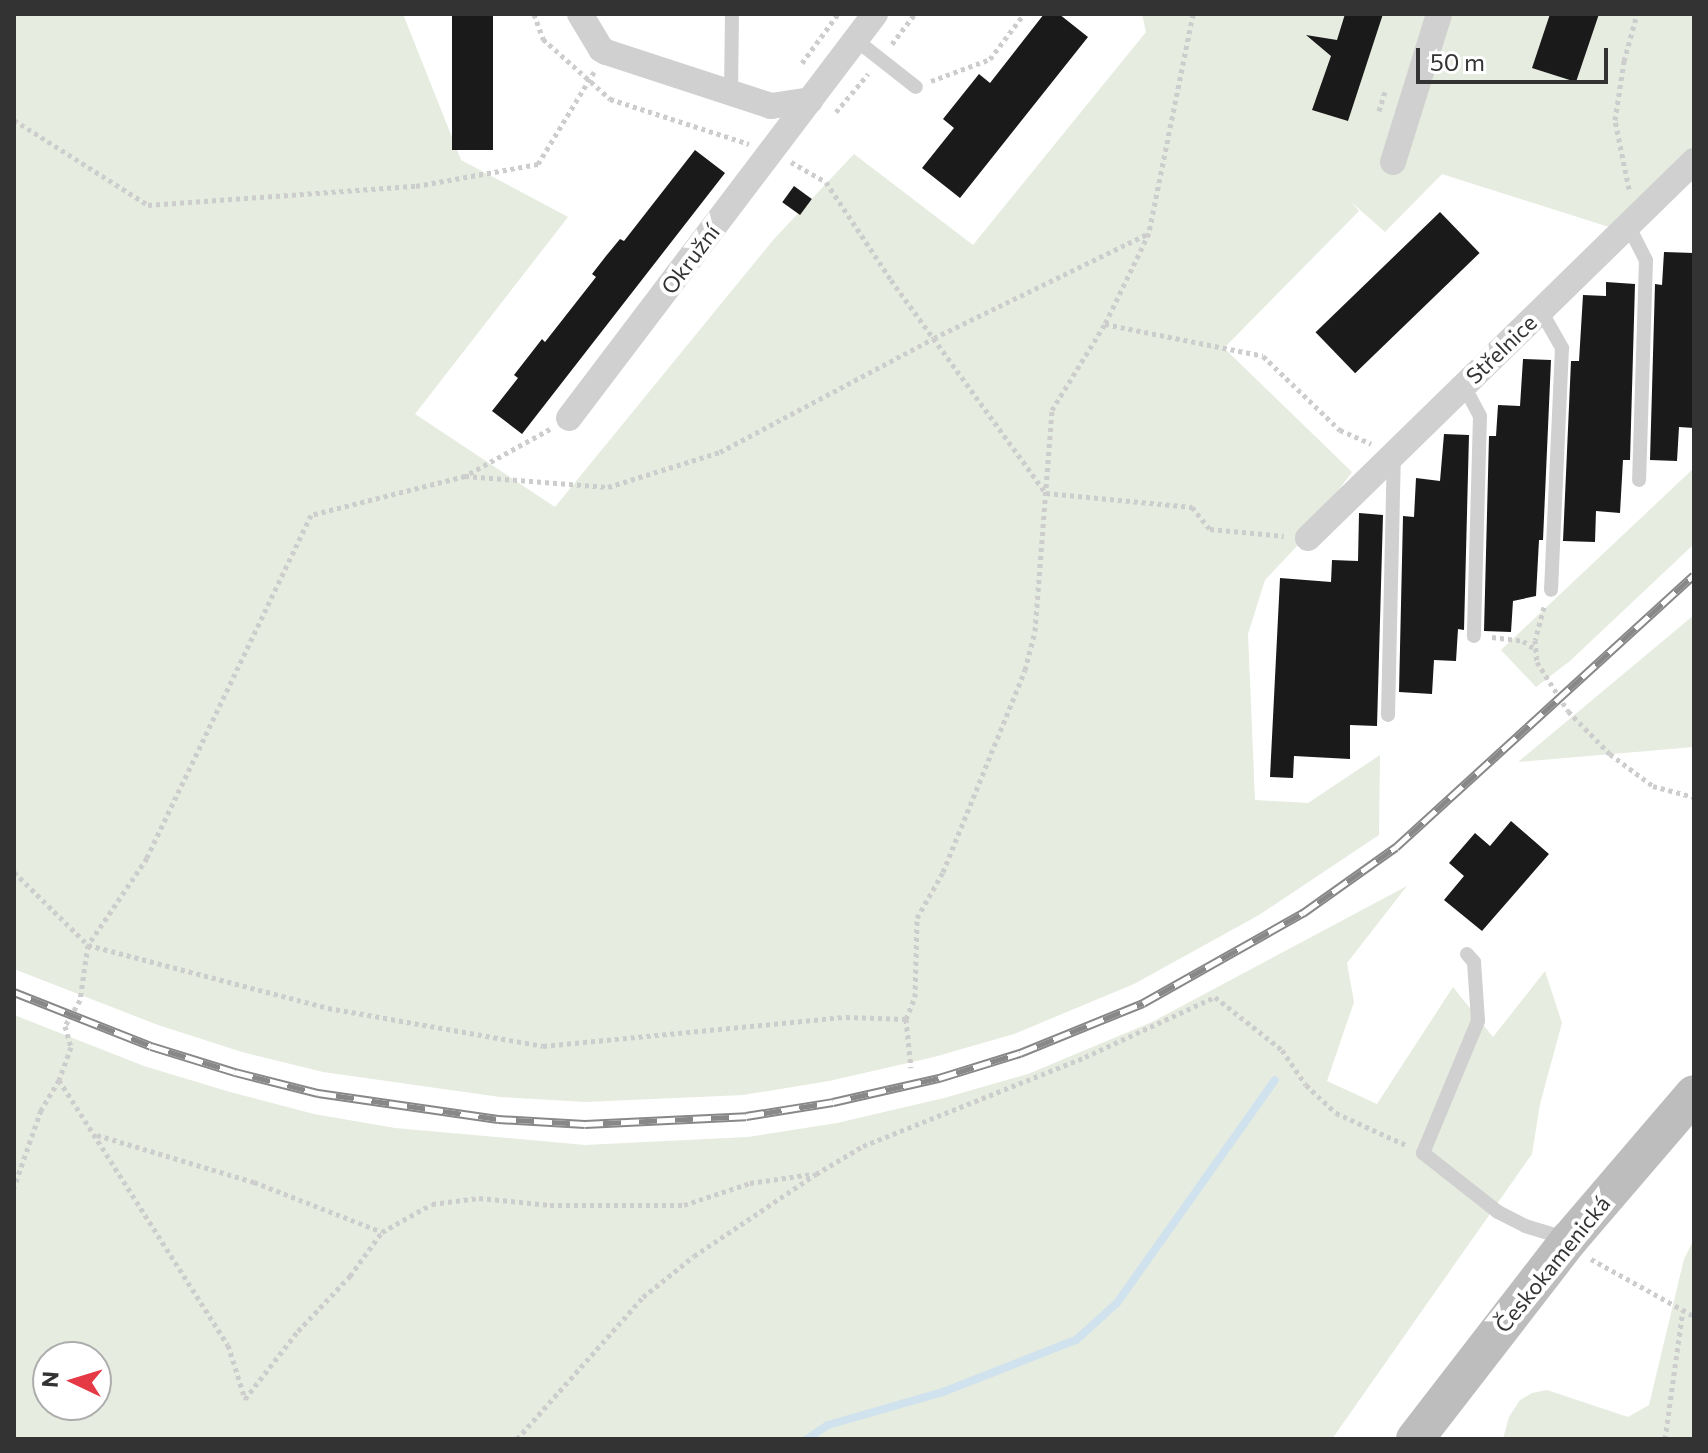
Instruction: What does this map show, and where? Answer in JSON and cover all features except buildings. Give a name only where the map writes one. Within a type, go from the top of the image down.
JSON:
[{"type":"street","points":[[580,14],[601,49],[606,52],[771,106],[811,100]]},
{"type":"street","name":"Okružní","points":[[569,418],[783,157],[811,100],[875,14]]},
{"type":"street","points":[[1393,162],[1439,14]]},
{"type":"street","name":"Střelnice","points":[[1308,538],[1694,161]]},
{"type":"street","name":"Českokamenická","points":[[1415,1439],[1569,1240],[1694,1094]]},
{"type":"lane","points":[[731,94],[732,14]]},
{"type":"lane","points":[[856,40],[916,87]]},
{"type":"lane","points":[[1628,225],[1646,260],[1639,480]]},
{"type":"lane","points":[[1541,311],[1562,348],[1551,590]]},
{"type":"lane","points":[[1464,386],[1480,416],[1474,636]]},
{"type":"lane","points":[[1388,715],[1394,454]]},
{"type":"lane","points":[[1467,954],[1474,962],[1478,1021],[1423,1153],[1498,1212],[1525,1226],[1569,1240]]},
{"type":"path","points":[[534,14],[543,39],[610,99],[783,157],[826,182],[1046,493],[1192,507],[1210,529],[1308,538]]},
{"type":"path","points":[[771,106],[838,14]]},
{"type":"path","points":[[833,115],[915,14]]},
{"type":"path","points":[[916,87],[990,59],[1024,14]]},
{"type":"path","points":[[911,1068],[906,1019],[915,997],[917,918],[943,872],[1025,670],[1035,631],[1052,410],[1105,324],[1149,233],[1193,14]]},
{"type":"path","points":[[1628,225],[1631,206],[1628,176],[1617,142],[1615,120],[1624,61],[1637,14]]},
{"type":"path","points":[[14,120],[148,205],[416,186],[538,164],[606,52]]},
{"type":"path","points":[[783,157],[804,151]]},
{"type":"path","points":[[783,157],[786,175]]},
{"type":"path","points":[[465,476],[608,487],[720,452],[934,338],[1149,233]]},
{"type":"path","points":[[1105,324],[1263,356],[1340,430],[1394,454]]},
{"type":"path","points":[[14,1187],[41,1110],[59,1080],[71,1047],[65,1026],[80,1000],[88,945],[147,858],[311,515],[465,476],[569,418]]},
{"type":"path","points":[[1551,590],[1538,626],[1536,650],[1548,682],[1568,711],[1610,754],[1653,786],[1694,797]]},
{"type":"path","points":[[1474,636],[1523,641],[1536,650]]},
{"type":"path","points":[[14,872],[88,945],[328,1008],[543,1046],[846,1017],[906,1019]]},
{"type":"path","points":[[517,1439],[643,1297],[694,1256],[816,1174],[863,1146],[1085,1057],[1215,997],[1282,1050],[1306,1085],[1336,1113],[1423,1153]]},
{"type":"path","points":[[59,1080],[228,1345],[245,1399],[298,1331],[350,1276],[382,1232],[432,1204],[479,1198],[550,1205],[684,1205],[750,1183],[816,1174]]},
{"type":"path","points":[[96,1134],[254,1182],[382,1232]]},
{"type":"path","points":[[1569,1240],[1598,1266],[1694,1316]]},
{"type":"path","points":[[1665,1439],[1683,1310]]},
{"type":"shaded area","points":[[14,14],[403,14],[461,160],[568,217],[415,414],[555,507],[774,239],[854,154],[973,245],[1146,32],[1142,14],[1694,14],[1694,146],[1609,227],[1442,174],[1385,232],[1351,202],[1359,211],[1224,348],[1352,472],[1297,546],[1265,580],[1248,634],[1255,800],[1308,803],[1380,755],[1379,835],[1259,915],[1134,984],[1014,1034],[934,1057],[829,1081],[743,1095],[586,1102],[500,1097],[323,1072],[242,1052],[158,1025],[14,969]]},
{"type":"shaded area","points":[[1694,468],[1694,544],[1570,661],[1536,687],[1501,650]]},
{"type":"shaded area","points":[[1694,615],[1694,747],[1518,762]]},
{"type":"shaded area","points":[[1407,886],[1347,963],[1354,1002],[1327,1081],[1377,1104],[1453,987],[1493,1037],[1545,971],[1562,1023],[1540,1104],[1532,1154],[1332,1439],[14,1439],[14,1015],[144,1066],[314,1114],[395,1128],[585,1145],[748,1137],[837,1123],[1028,1074],[1152,1022]]},
{"type":"shaded area","points":[[1694,1239],[1694,1439],[1503,1439],[1509,1417],[1520,1400],[1532,1393],[1547,1390],[1628,1417],[1649,1405],[1684,1259]]},
{"type":"waterway","points":[[807,1439],[828,1425],[943,1392],[1076,1340],[1117,1303],[1275,1080]]},
{"type":"railway","points":[[14,992],[151,1046],[235,1072],[318,1093],[498,1119],[585,1124],[746,1116],[833,1102],[939,1078],[1020,1053],[1143,1003],[1303,913],[1396,847],[1694,575]]}]
